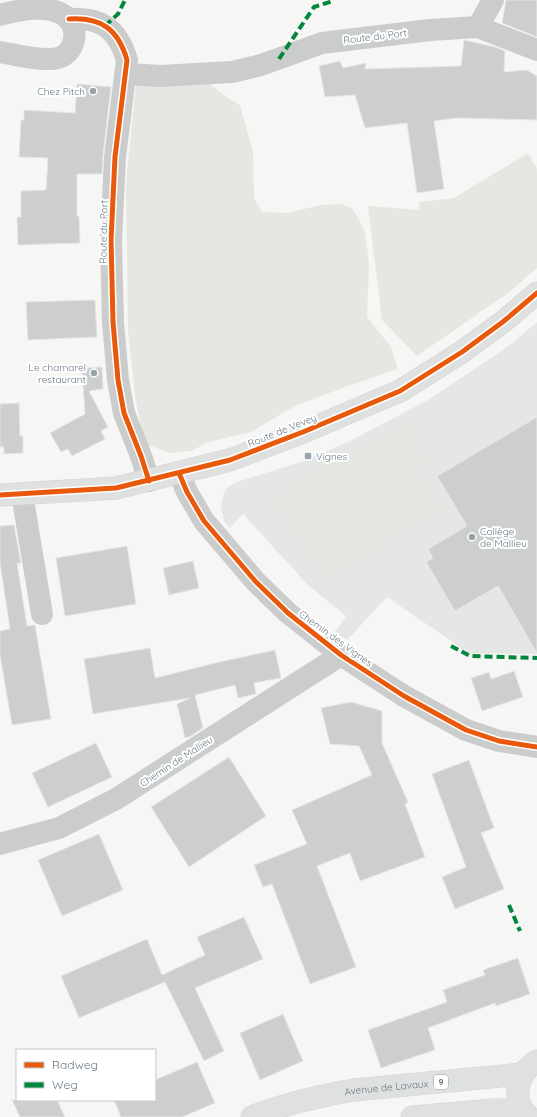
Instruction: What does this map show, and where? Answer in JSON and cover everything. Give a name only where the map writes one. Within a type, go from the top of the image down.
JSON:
[{"type":"main road","name":"Route de Vevey","points":[[0,495],[116,488],[230,460],[303,432],[400,390],[462,352],[504,321],[537,293]]},
{"type":"main road","points":[[528,1116],[520,1105],[518,1095],[519,1084],[530,1067]]},
{"type":"main road","name":"Avenue de Lavaux","points":[[252,1117],[270,1110],[330,1094],[530,1067]]},
{"type":"main road","points":[[412,1117],[499,1110],[512,1110],[528,1116]]},
{"type":"street","points":[[493,0],[478,27],[537,50]]},
{"type":"street","points":[[0,15],[32,10],[51,10],[68,19],[74,32],[72,47],[61,57],[46,59],[0,52]]},
{"type":"street","name":"Route du Port","points":[[68,19],[83,18],[105,26],[113,32],[119,40],[127,60],[115,157],[111,240],[113,322],[118,380],[124,413],[149,480]]},
{"type":"street","name":"Route du Port","points":[[126,74],[160,76],[232,72],[261,65],[322,43],[430,30],[478,27]]},
{"type":"street","name":"Chemin des Vignes","points":[[179,473],[187,492],[204,521],[256,582],[288,614],[341,654],[404,696],[470,732],[499,741],[537,747]]},
{"type":"street","points":[[22,494],[42,614]]},
{"type":"street","name":"Chemin de Mallieu","points":[[0,844],[59,828],[116,799],[341,654]]},
{"type":"shaded area","points":[[136,84],[210,84],[240,105],[253,152],[254,198],[262,212],[288,213],[320,205],[342,204],[353,209],[365,231],[369,264],[367,317],[391,347],[398,369],[295,406],[251,432],[209,442],[191,451],[170,453],[148,445],[141,428],[135,396],[128,330],[126,182]]},
{"type":"shaded area","points":[[528,153],[537,169],[537,268],[508,293],[417,356],[382,320],[368,206],[419,210],[419,202],[454,198]]},
{"type":"shaded area","points":[[537,322],[537,654],[467,653],[387,597],[347,640],[335,632],[346,616],[308,585],[243,514],[230,528],[224,521],[221,508],[222,499],[226,489],[234,483],[301,462],[348,442],[430,399],[507,347]]},
{"type":"shaded area","points":[[407,420],[429,460],[419,466],[445,510],[322,581],[273,502],[302,473]]},
{"type":"building","points":[[506,0],[537,0],[537,37],[502,23]]},
{"type":"building","points":[[464,40],[495,47],[505,51],[504,72],[527,70],[537,76],[537,120],[457,118],[434,121],[444,189],[417,193],[407,123],[365,128],[355,95],[325,97],[319,66],[340,61],[343,68],[366,63],[365,69],[461,66]]},
{"type":"building","points":[[77,84],[111,87],[102,174],[77,174],[77,216],[79,216],[80,243],[18,245],[17,217],[21,217],[21,191],[46,190],[48,158],[19,157],[21,120],[24,120],[24,110],[75,113]]},
{"type":"building","points":[[95,300],[97,337],[28,340],[26,302]]},
{"type":"building","points":[[102,367],[103,389],[89,391],[108,427],[101,431],[105,439],[72,456],[68,449],[61,452],[50,433],[85,414],[82,368]]},
{"type":"building","points":[[19,403],[20,436],[23,436],[23,453],[4,454],[4,447],[0,447],[0,404]]},
{"type":"building","name":"Collège de Mallieu","points":[[537,417],[537,653],[498,586],[455,611],[426,562],[433,558],[428,549],[467,526],[437,476]]},
{"type":"building","points":[[14,525],[21,563],[17,563],[27,626],[35,625],[51,719],[12,725],[0,655],[0,631],[10,629],[0,563],[0,526]]},
{"type":"building","points":[[127,546],[136,604],[65,616],[56,558]]},
{"type":"building","points":[[193,561],[199,588],[169,595],[163,568]]},
{"type":"building","points":[[150,648],[155,678],[275,650],[281,678],[254,683],[256,694],[238,698],[235,685],[195,695],[203,728],[185,738],[177,704],[190,698],[93,714],[84,659]]},
{"type":"building","points":[[514,671],[523,697],[482,711],[471,678],[489,672],[491,679]]},
{"type":"building","points":[[351,702],[382,711],[382,743],[408,802],[405,804],[425,857],[360,881],[350,853],[317,866],[356,967],[310,984],[272,884],[263,887],[254,865],[307,844],[292,810],[372,775],[359,746],[330,744],[321,708]]},
{"type":"building","points":[[96,743],[112,777],[48,807],[32,773]]},
{"type":"building","points":[[229,757],[266,816],[189,867],[151,807]]},
{"type":"building","points":[[469,760],[494,828],[481,833],[504,889],[455,909],[442,877],[466,867],[432,774]]},
{"type":"building","points":[[99,834],[123,890],[62,916],[38,860]]},
{"type":"building","points":[[244,917],[263,959],[195,988],[224,1051],[204,1061],[165,982],[79,1018],[61,976],[147,939],[162,975],[205,955],[197,937]]},
{"type":"building","points":[[518,958],[530,994],[496,1006],[495,1003],[428,1028],[435,1050],[381,1068],[368,1030],[447,1002],[443,990],[485,975],[483,970]]},
{"type":"building","points":[[283,1014],[303,1061],[260,1080],[240,1033]]},
{"type":"building","points":[[197,1062],[215,1103],[182,1117],[121,1117],[114,1101],[156,1101],[156,1080]]},
{"type":"building","points":[[12,1100],[57,1101],[65,1117],[20,1117]]},
{"type":"marked path","points":[[105,26],[118,14],[125,0]]},
{"type":"marked path","points":[[279,59],[314,7],[333,1],[332,0]]},
{"type":"marked path","points":[[451,646],[470,656],[537,658]]},
{"type":"marked path","points":[[509,905],[520,931]]},
{"type":"cycle path","points":[[69,19],[90,20],[107,27],[119,40],[127,60],[115,157],[111,240],[113,322],[118,380],[124,413],[149,481]]},
{"type":"cycle path","points":[[0,495],[116,488],[230,460],[303,432],[400,391],[462,352],[504,321],[537,293]]},
{"type":"cycle path","points":[[179,473],[187,492],[204,521],[256,582],[288,613],[341,655],[404,696],[466,730],[499,741],[537,747]]},
{"type":"place","name":"Chez Pitch","points":[[93,91]]},
{"type":"place","name":"Le chamarel restaurant","points":[[94,373]]},
{"type":"place","name":"Vignes","points":[[308,456]]},
{"type":"place","name":"Collège de Mallieu","points":[[472,537]]}]
